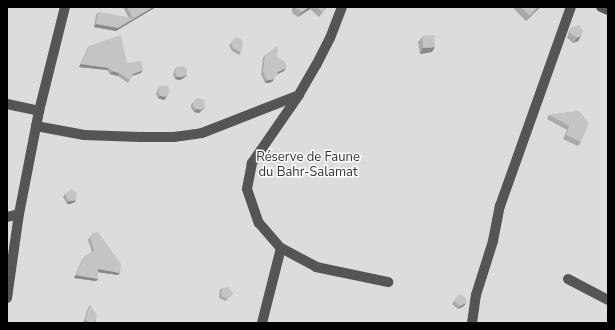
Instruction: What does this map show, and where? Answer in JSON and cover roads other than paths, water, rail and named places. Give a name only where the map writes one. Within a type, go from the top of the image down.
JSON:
[{"type":"street","points":[[7,298],[19,214],[38,111],[65,7]]},
{"type":"street","points":[[342,7],[330,38],[299,95],[252,163],[247,189],[259,223],[281,248],[316,267],[388,282]]},
{"type":"street","points":[[472,323],[476,295],[493,241],[500,206],[571,7]]},
{"type":"street","points":[[601,7],[608,10]]},
{"type":"street","points":[[36,126],[84,135],[140,138],[202,133],[299,95]]},
{"type":"street","points":[[7,104],[38,111]]},
{"type":"street","points":[[7,217],[19,214]]},
{"type":"street","points":[[262,323],[281,248]]},
{"type":"street","points":[[568,279],[608,300]]},
{"type":"park label","name":"Réserve de Faune du Bahr-Salamat","points":[[308,166]]}]
